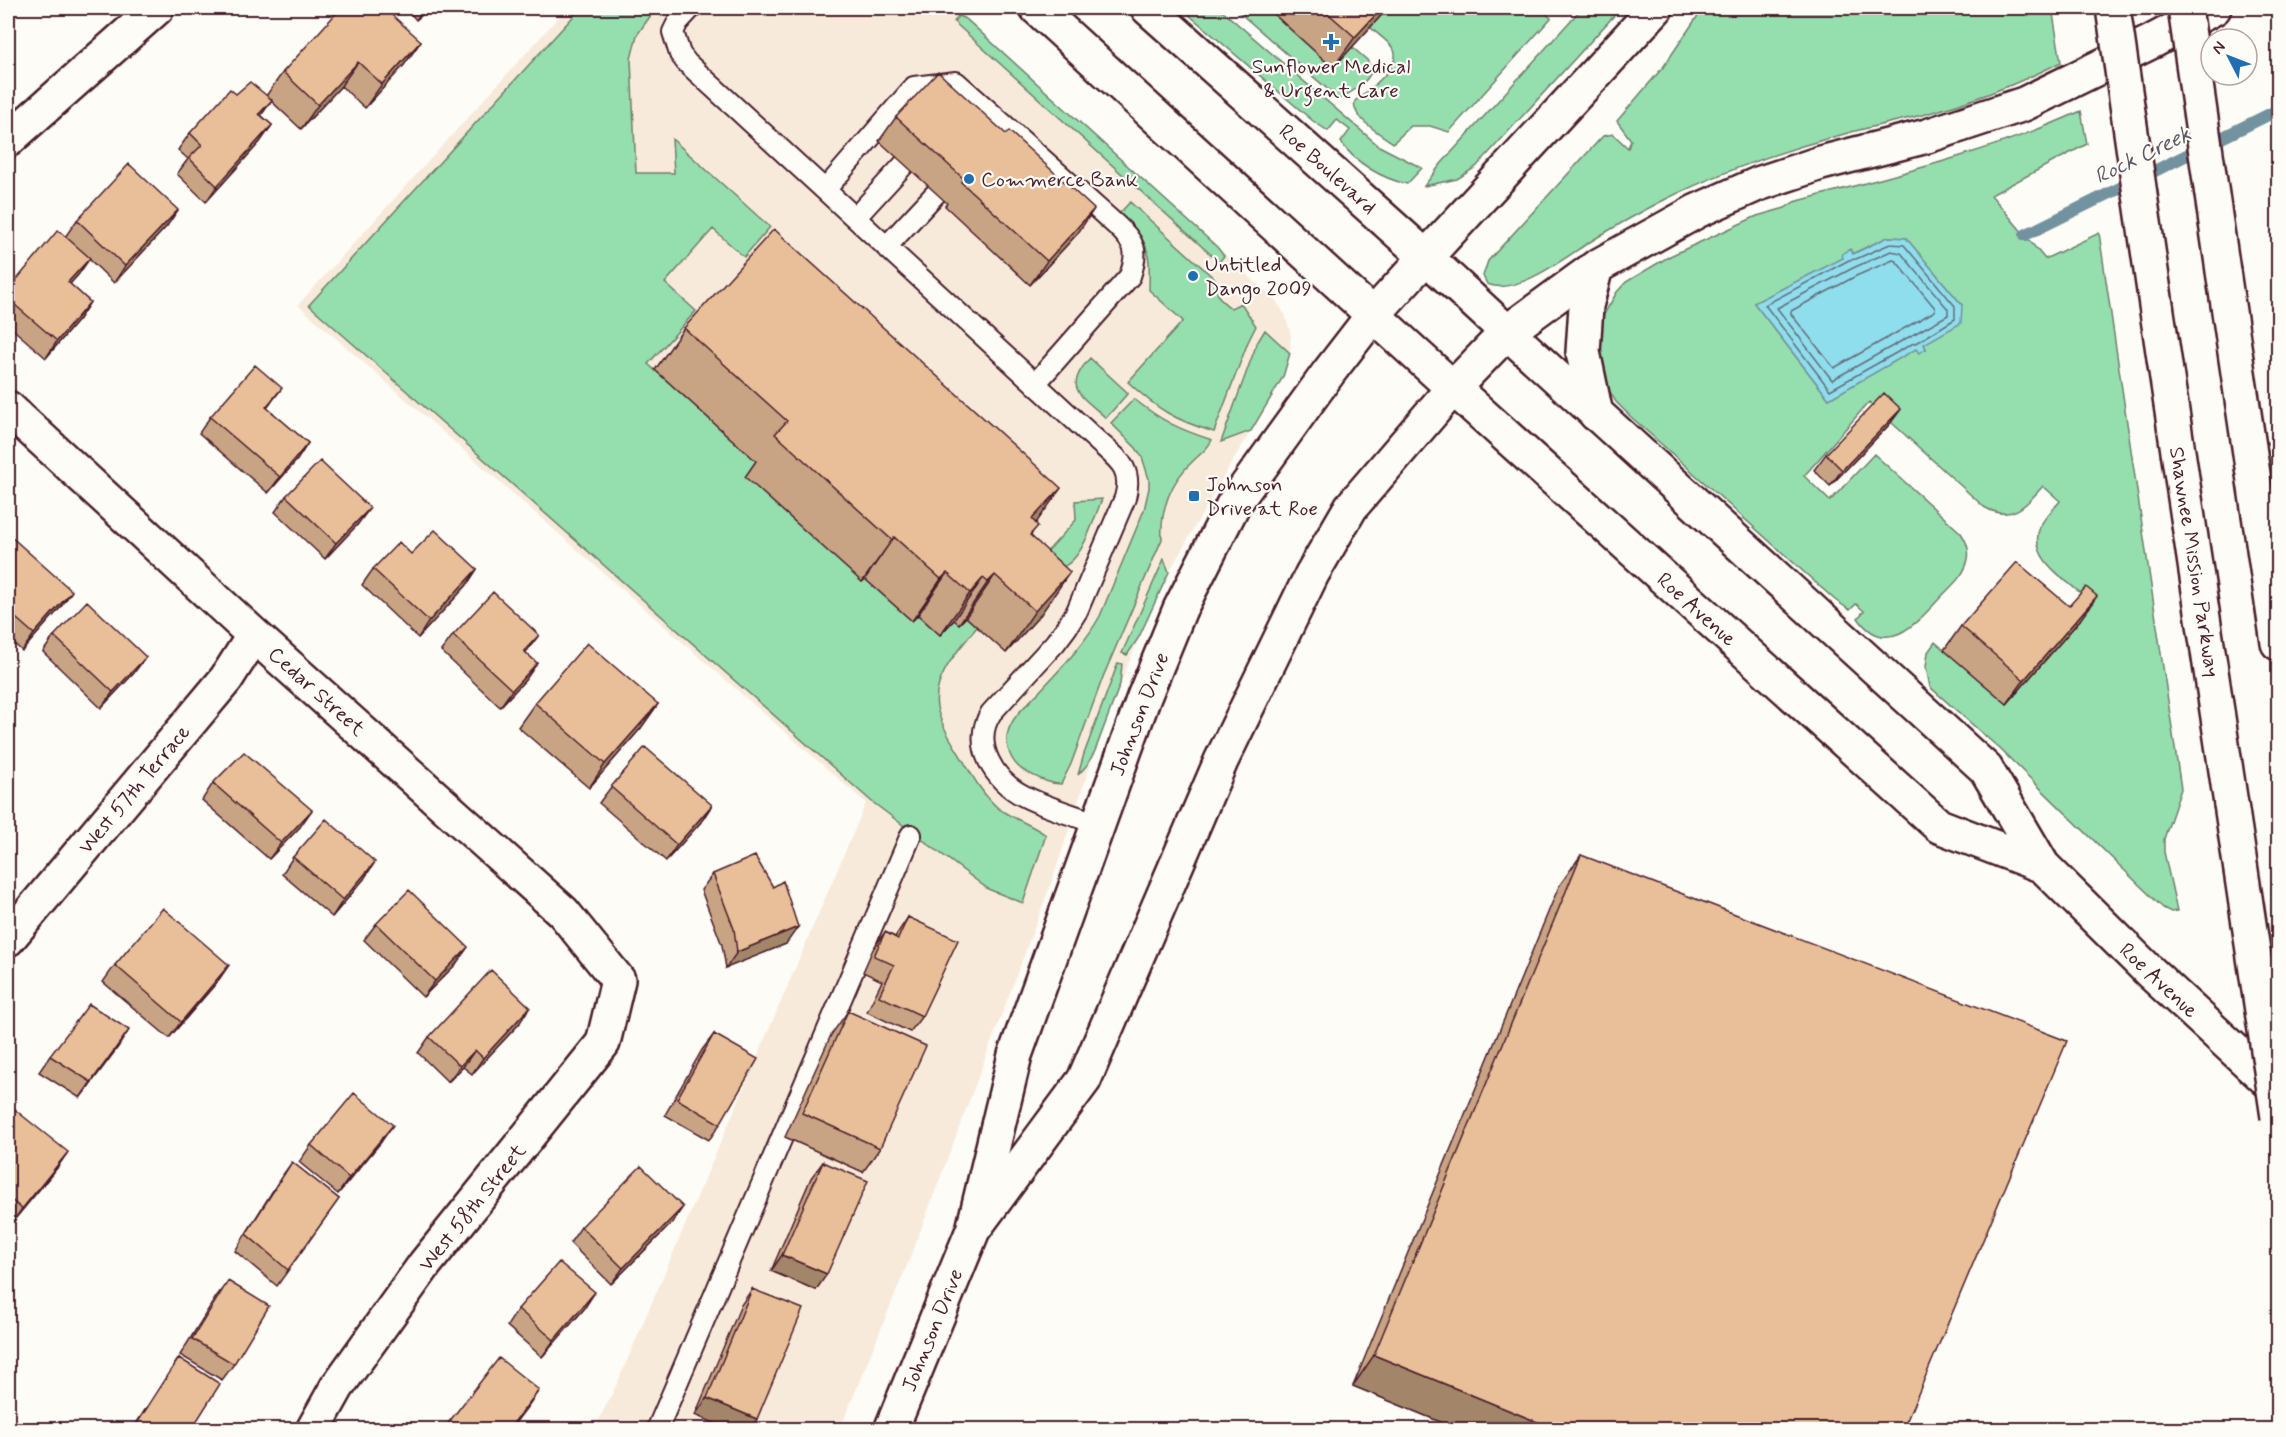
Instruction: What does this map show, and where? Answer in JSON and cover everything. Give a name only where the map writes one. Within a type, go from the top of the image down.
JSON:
[{"type":"main road","points":[[8,141],[156,8]]},
{"type":"main road","points":[[1037,8],[1373,315]]},
{"type":"main road","name":"Roe Boulevard","points":[[1148,8],[1507,332]]},
{"type":"main road","name":"Johnson Drive","points":[[891,1430],[972,1230],[1015,1055],[1144,697],[1180,609],[1233,505],[1373,315],[1656,8]]},
{"type":"main road","name":"Shawnee Mission Parkway","points":[[2113,8],[2278,1117]]},
{"type":"main road","points":[[2185,8],[2278,643]]},
{"type":"main road","name":"Johnson Drive","points":[[972,1230],[1084,1080],[1221,761],[1312,574],[1351,507],[1453,388],[1507,332],[1596,267],[1697,211],[1758,184],[1821,164],[1927,136],[2024,104],[2153,41],[2214,8]]},
{"type":"main road","points":[[1596,267],[1587,306],[1583,352],[1596,414]]},
{"type":"main road","name":"Roe Avenue","points":[[1373,315],[1939,826],[2043,866]]},
{"type":"main road","name":"Roe Avenue","points":[[1507,332],[1986,769],[2043,866],[2149,971],[2278,1090]]},
{"type":"main road","name":"Cedar Street","points":[[8,408],[254,635],[563,912],[618,981]]},
{"type":"main road","name":"West 57th Terrace","points":[[8,939],[226,680],[254,635]]},
{"type":"main road","name":"West 58th Street","points":[[313,1430],[337,1387],[425,1264],[603,1043],[618,981]]},
{"type":"lane","points":[[692,8],[678,22],[673,32],[680,54],[687,63],[1123,465],[1128,473],[1128,489],[1077,611],[1055,643],[991,713],[984,723],[982,737],[991,766],[1012,789],[1024,797],[1098,824]]},
{"type":"lane","points":[[825,190],[914,87],[956,82],[1129,238],[1135,246],[1136,255],[1130,276],[1035,384]]},
{"type":"lane","points":[[954,110],[970,93]]},
{"type":"lane","points":[[985,138],[1001,121]]},
{"type":"lane","points":[[855,218],[932,133]]},
{"type":"lane","points":[[886,247],[964,162]]},
{"type":"lane","points":[[657,1430],[911,835]]},
{"type":"shaded area","points":[[567,8],[954,8],[1276,301],[1285,315],[1291,335],[1289,360],[1283,377],[1169,572],[1146,621],[1104,723],[1053,878],[912,1253],[840,1429],[594,1429],[617,1384],[866,803],[298,305]]},
{"type":"green space","points":[[581,8],[656,8],[637,35],[631,59],[636,173],[674,173],[672,139],[770,227],[744,257],[713,229],[665,283],[696,311],[648,364],[758,463],[862,582],[865,579],[912,621],[918,615],[940,635],[954,620],[966,617],[977,627],[943,674],[937,696],[937,707],[948,734],[988,797],[1004,812],[1046,835],[1023,903],[988,889],[871,801],[309,305]]},
{"type":"green space","points":[[1181,8],[1219,8],[1379,146],[1422,168],[1407,184],[1370,169],[1354,157],[1341,142],[1350,130],[1337,120],[1328,131],[1313,121]]},
{"type":"green space","points":[[1234,8],[1267,8],[1333,68],[1352,47],[1367,60],[1372,70],[1370,75],[1358,87],[1339,99]]},
{"type":"green space","points":[[1388,8],[1539,8],[1551,18],[1449,132],[1430,126],[1411,126],[1393,143],[1368,125],[1357,113],[1355,107],[1355,101],[1382,78],[1393,64],[1394,50],[1370,27]]},
{"type":"green space","points":[[1582,8],[1621,8],[1476,167],[1457,179],[1424,186],[1441,164]]},
{"type":"green space","points":[[1703,8],[2052,8],[2061,62],[2012,85],[1961,103],[1811,143],[1726,172],[1644,211],[1604,233],[1538,275],[1511,285],[1487,284],[1483,276],[1488,261],[1603,136],[1613,134],[1628,148],[1631,140],[1617,121],[1664,66]]},
{"type":"green space","points":[[958,16],[966,19],[1217,247],[1224,256],[1219,262],[954,22]]},
{"type":"green space","points":[[2081,111],[2087,144],[1991,195],[2045,259],[2099,233],[2181,789],[2164,839],[2164,852],[2177,911],[2171,912],[2163,908],[2000,749],[1930,687],[1926,667],[1928,652],[1935,642],[2007,704],[2093,604],[2054,571],[2040,551],[2037,539],[2040,527],[2060,501],[2043,486],[2024,506],[2010,513],[1994,512],[1984,507],[1869,402],[1804,476],[1830,501],[1874,454],[1961,533],[1968,552],[1966,565],[1960,576],[1921,618],[1900,633],[1890,636],[1879,635],[1869,630],[1858,618],[1864,611],[1856,604],[1850,610],[1835,600],[1630,416],[1616,402],[1601,376],[1598,332],[1603,316],[1617,292],[1626,282],[1670,256],[1757,216],[1785,208],[1794,202],[1903,173],[2046,126]],"holes":[[[1888,237],[1906,238],[1962,305],[1924,344],[1926,349],[1916,348],[1829,399],[1754,303],[1844,258],[1850,250],[1852,254]]]},
{"type":"green space","points":[[1130,202],[1217,281],[1217,293],[1223,302],[1231,308],[1241,303],[1256,326],[1214,432],[1168,413],[1128,382],[1183,321],[1149,290],[1146,247],[1137,232],[1119,214]]},
{"type":"green space","points":[[1265,330],[1290,353],[1283,377],[1251,431],[1221,442],[1257,343]]},
{"type":"green space","points":[[1090,358],[1128,393],[1106,418],[1083,397],[1076,385],[1077,377]]},
{"type":"green space","points":[[1134,399],[1171,424],[1212,440],[1185,469],[1173,487],[1165,506],[1162,539],[1103,677],[1071,764],[1061,784],[1052,783],[1026,772],[1017,765],[1008,749],[1008,732],[1017,715],[1072,656],[1094,627],[1144,510],[1149,479],[1142,457],[1111,423]]},
{"type":"green space","points":[[1102,499],[1086,540],[1074,559],[1058,568],[1034,566],[1076,520],[1075,501]]},
{"type":"green space","points":[[1164,559],[1169,572],[1139,637],[1127,655],[1122,653]]},
{"type":"green space","points":[[1118,663],[1122,664],[1120,684],[1095,751],[1078,775],[1084,754]]},
{"type":"water","points":[[1888,237],[1906,238],[1962,305],[1961,323],[1924,344],[1926,349],[1919,353],[1916,349],[1829,399],[1754,303],[1843,258],[1842,254],[1850,249],[1853,254]]},
{"type":"building","points":[[350,8],[384,8],[421,41],[382,84],[358,62],[318,105],[283,72],[340,9],[345,13]]},
{"type":"building","points":[[1322,8],[1382,8],[1355,37]]},
{"type":"building","points":[[938,72],[1006,134],[1009,131],[1094,209],[1047,261],[961,182],[964,179],[896,117]]},
{"type":"building","points":[[250,82],[272,100],[259,114],[272,125],[217,186],[189,158],[202,145],[190,133],[230,89],[236,94]]},
{"type":"building","points":[[129,164],[178,210],[125,266],[77,220]]},
{"type":"building","points":[[774,229],[1061,488],[1032,519],[1038,526],[1030,535],[1070,572],[1035,611],[995,575],[988,582],[983,578],[970,593],[947,573],[941,579],[894,537],[892,540],[775,434],[787,421],[684,328]]},
{"type":"building","points":[[58,230],[90,258],[68,282],[90,302],[57,341],[8,299],[8,290]]},
{"type":"building","points":[[255,365],[282,388],[266,407],[308,443],[280,477],[210,417]]},
{"type":"building","points":[[1884,393],[1901,409],[1842,470],[1826,454]]},
{"type":"building","points":[[320,461],[370,508],[336,543],[286,496]]},
{"type":"building","points":[[435,530],[477,569],[429,621],[373,569],[399,542],[411,554]]},
{"type":"building","points":[[8,534],[72,591],[34,634],[8,611]]},
{"type":"building","points":[[2017,562],[2069,606],[2086,587],[2097,596],[2024,680],[1961,626]]},
{"type":"building","points":[[493,592],[539,635],[524,651],[537,663],[512,690],[453,635]]},
{"type":"building","points":[[87,601],[146,657],[113,692],[54,636]]},
{"type":"building","points":[[587,643],[658,704],[605,764],[535,703]]},
{"type":"building","points":[[645,747],[712,805],[677,845],[611,787]]},
{"type":"building","points":[[244,752],[312,810],[281,843],[213,783]]},
{"type":"building","points":[[326,819],[375,862],[343,900],[293,857]]},
{"type":"building","points":[[1581,855],[2067,1041],[1905,1425],[1917,1430],[1557,1430],[1374,1355]]},
{"type":"building","points":[[755,856],[773,887],[783,881],[798,927],[737,952],[734,929],[713,874]]},
{"type":"building","points":[[409,890],[468,947],[435,981],[376,924]]},
{"type":"building","points":[[163,908],[229,965],[181,1022],[115,965]]},
{"type":"building","points":[[908,917],[958,940],[922,1016],[879,996],[894,965],[874,956],[885,932],[898,939]]},
{"type":"building","points":[[491,970],[530,1007],[483,1058],[475,1050],[460,1066],[429,1037]]},
{"type":"building","points":[[89,1004],[129,1030],[91,1082],[50,1056]]},
{"type":"building","points":[[848,1011],[926,1046],[880,1148],[802,1113]]},
{"type":"building","points":[[714,1034],[758,1059],[720,1124],[677,1099]]},
{"type":"building","points":[[354,1093],[393,1125],[349,1178],[311,1145]]},
{"type":"building","points":[[14,1109],[68,1152],[22,1209],[8,1197],[8,1116]]},
{"type":"building","points":[[292,1162],[339,1199],[288,1270],[246,1234]]},
{"type":"building","points":[[823,1162],[868,1181],[827,1274],[782,1255]]},
{"type":"building","points":[[641,1166],[683,1207],[623,1268],[581,1227]]},
{"type":"building","points":[[559,1262],[595,1292],[554,1340],[518,1309]]},
{"type":"building","points":[[228,1281],[269,1306],[234,1364],[192,1339]]},
{"type":"building","points":[[752,1289],[803,1309],[757,1419],[707,1398]]},
{"type":"building","points":[[179,1358],[220,1384],[191,1430],[143,1430],[136,1425]]},
{"type":"building","points":[[499,1358],[539,1390],[508,1430],[448,1430],[445,1427]]},
{"type":"waterway","name":"Rock Creek","points":[[2025,235],[2278,110]]},
{"type":"place","name":"Sunflower Medical & Urgent Care","points":[[1331,42]]},
{"type":"place","name":"Commerce Bank","points":[[969,179]]},
{"type":"place","name":"Untitled Dango 2009","points":[[1193,276]]},
{"type":"place","name":"Johnson Drive at Roe","points":[[1194,496]]}]
